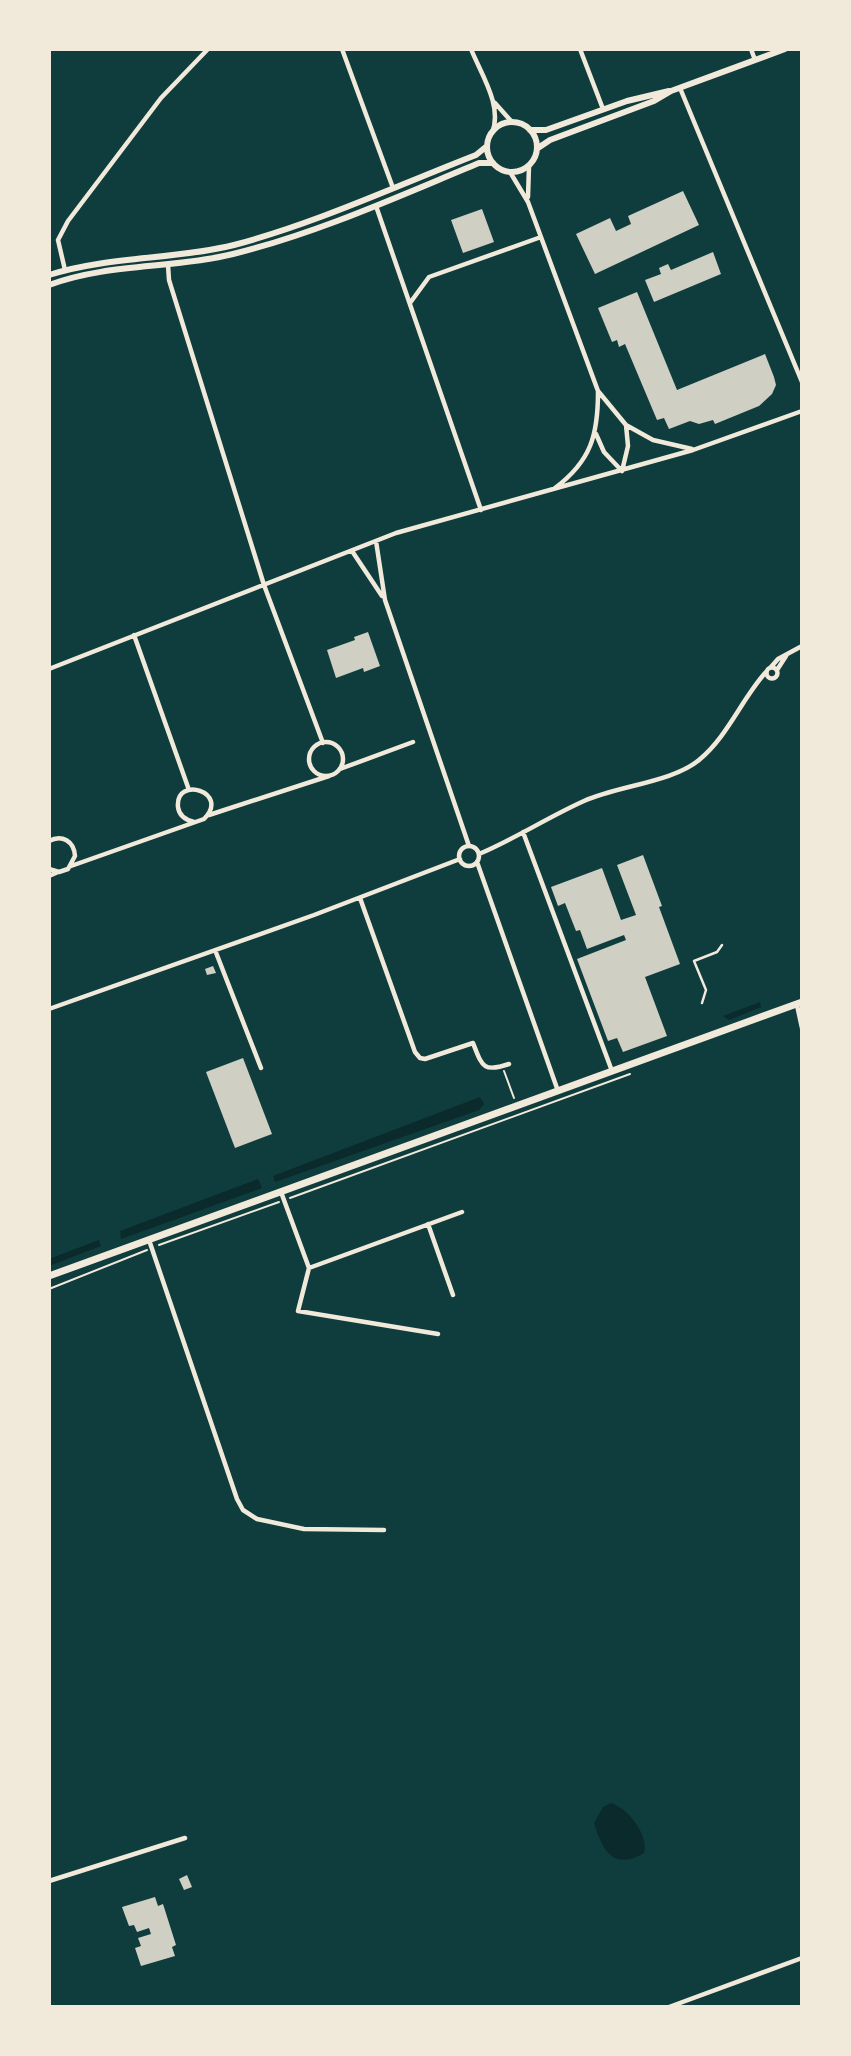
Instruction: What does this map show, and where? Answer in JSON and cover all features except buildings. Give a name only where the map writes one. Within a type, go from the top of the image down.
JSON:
[{"type":"main road","points":[[49,1276],[799,1003]]},
{"type":"street","points":[[65,270],[58,240],[68,220],[161,99],[208,49]]},
{"type":"street","points":[[342,49],[393,188]]},
{"type":"street","points":[[471,49],[492,100],[496,124],[488,146],[493,163]]},
{"type":"street","points":[[580,49],[603,109]]},
{"type":"street","points":[[751,49],[755,60]]},
{"type":"street","points":[[538,148],[550,140],[654,101],[679,87],[785,49]]},
{"type":"street","points":[[679,87],[802,382]]},
{"type":"street","points":[[530,130],[546,130],[649,94],[671,91]]},
{"type":"street","points":[[492,100],[512,122]]},
{"type":"street","points":[[49,285],[85,273],[168,264],[244,251],[282,240],[376,205],[479,163],[493,163],[504,171],[517,172],[534,161],[538,148],[530,130],[512,122],[504,124],[492,133]]},
{"type":"street","points":[[49,275],[65,270],[234,245],[289,228],[393,188],[476,155],[488,146]]},
{"type":"street","points":[[528,202],[529,166]]},
{"type":"street","points":[[510,172],[528,202],[598,391],[626,425],[653,440],[693,450]]},
{"type":"street","points":[[376,205],[481,510]]},
{"type":"street","points":[[410,303],[429,277],[541,237]]},
{"type":"street","points":[[168,264],[169,280],[264,585],[323,743]]},
{"type":"street","points":[[552,490],[576,470],[588,451],[596,433],[598,391]]},
{"type":"street","points":[[49,669],[396,533],[693,450],[802,411]]},
{"type":"street","points":[[622,471],[628,446],[626,425]]},
{"type":"street","points":[[596,433],[604,452],[622,471]]},
{"type":"street","points":[[376,541],[385,600],[469,846],[479,853]]},
{"type":"street","points":[[352,551],[385,600]]},
{"type":"street","points":[[134,635],[189,790]]},
{"type":"street","points":[[479,853],[584,801],[612,790],[671,774],[697,762],[719,742],[759,680],[788,653],[802,646]]},
{"type":"street","points":[[769,678],[771,670]]},
{"type":"street","points":[[759,680],[776,677],[771,670]]},
{"type":"street","points":[[49,876],[199,821],[208,815],[329,776],[340,769],[413,742]]},
{"type":"street","points":[[329,776],[318,774],[310,765],[313,749],[323,743],[334,745],[343,758],[340,769]]},
{"type":"street","points":[[194,822],[184,817],[178,808],[180,797],[189,790],[199,790],[208,795],[211,805],[208,815]]},
{"type":"street","points":[[49,830],[51,840],[63,838],[72,845],[75,856],[71,866]]},
{"type":"street","points":[[523,832],[612,1071]]},
{"type":"street","points":[[469,846],[461,850],[460,859],[463,864],[469,866],[477,862]]},
{"type":"street","points":[[479,853],[477,862],[558,1091]]},
{"type":"street","points":[[49,1009],[360,898],[460,859]]},
{"type":"street","points":[[49,869],[59,872]]},
{"type":"street","points":[[360,898],[415,1052],[420,1058],[425,1059],[472,1043],[484,1066],[494,1069],[509,1064]]},
{"type":"street","points":[[215,950],[261,1068]]},
{"type":"street","points":[[799,1003],[802,1028]]},
{"type":"street","points":[[281,1191],[309,1268],[298,1311],[438,1334]]},
{"type":"street","points":[[309,1268],[462,1212]]},
{"type":"street","points":[[428,1224],[453,1295]]},
{"type":"street","points":[[149,1239],[243,1510],[257,1519],[304,1529],[384,1530]]},
{"type":"street","points":[[49,1881],[185,1838]]},
{"type":"street","points":[[669,2007],[802,1958]]},
{"type":"lane","points":[[702,1003],[706,990],[694,961],[717,952],[722,945]]},
{"type":"path","points":[[503,1066],[515,1100]]},
{"type":"path","points":[[49,1289],[152,1248],[632,1073]]},
{"type":"water","points":[[760,1002],[761,1007],[729,1020],[723,1016]]},
{"type":"water","points":[[480,1097],[484,1104],[479,1110],[275,1182],[273,1176]]},
{"type":"water","points":[[258,1179],[262,1188],[121,1239],[120,1231]]},
{"type":"water","points":[[99,1240],[101,1246],[49,1266],[49,1259]]},
{"type":"water","points":[[611,1803],[624,1810],[636,1823],[643,1838],[644,1853],[624,1860],[616,1858],[605,1848],[594,1823],[603,1807]]}]
